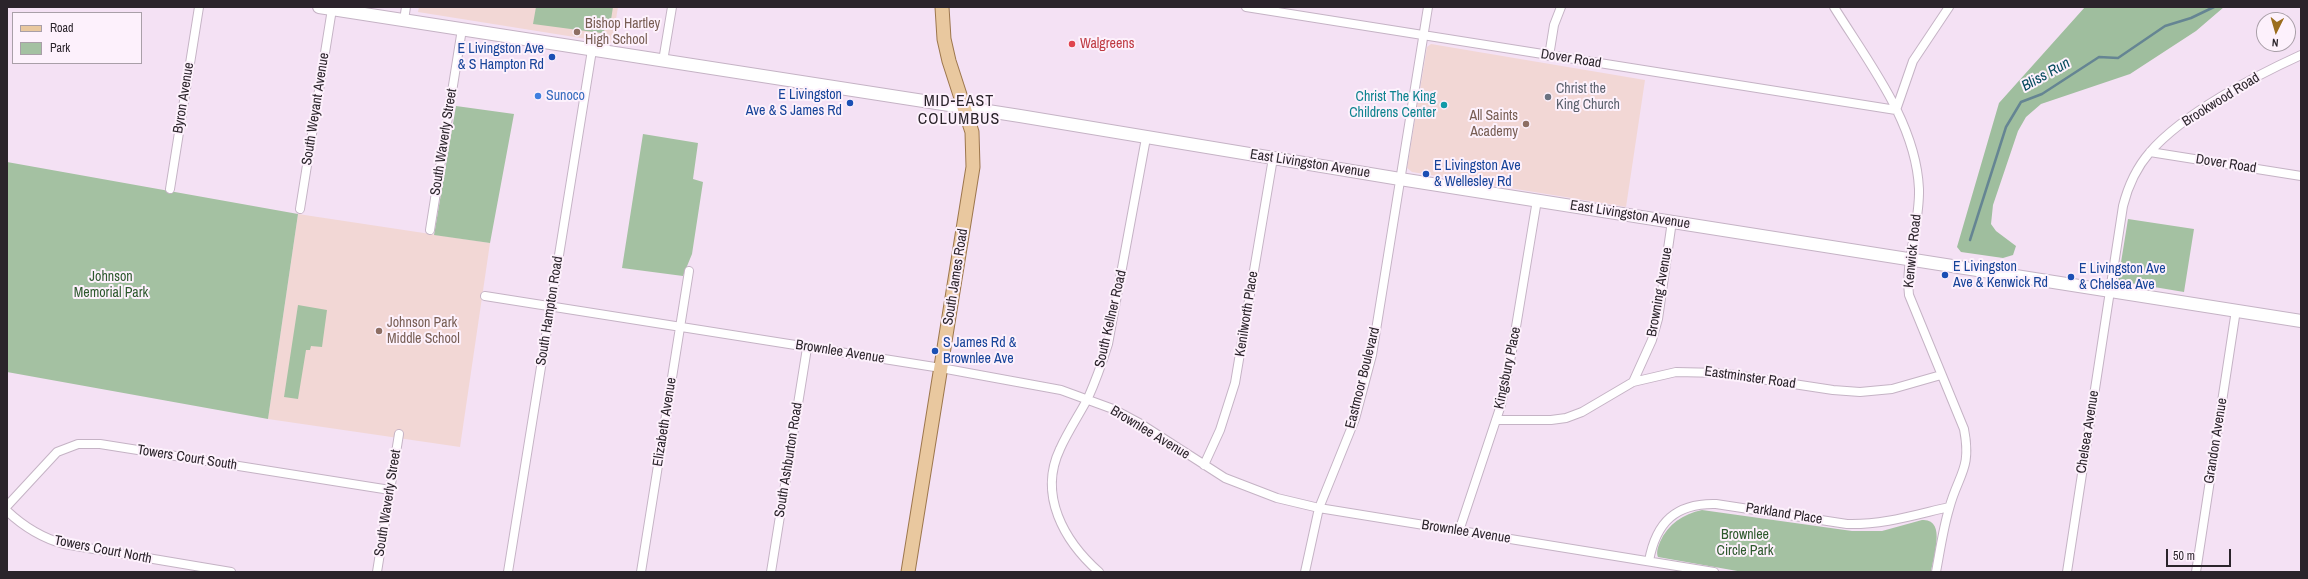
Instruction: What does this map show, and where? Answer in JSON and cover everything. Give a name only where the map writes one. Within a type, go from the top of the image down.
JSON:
[{"type":"main road","name":"East Livingston Avenue","points":[[319,7],[963,107],[1400,179],[2301,321]]},
{"type":"main road","name":"South James Road","points":[[908,572],[973,167],[972,132],[963,107],[944,39],[942,7]]},
{"type":"street","name":"Byron Avenue","points":[[170,189],[199,7]]},
{"type":"street","points":[[404,20],[406,7]]},
{"type":"street","points":[[663,61],[672,7]]},
{"type":"street","name":"Dover Road","points":[[1246,7],[1896,110]]},
{"type":"street","name":"Eastmoor Boulevard","points":[[1305,572],[1319,508],[1355,419],[1370,363],[1428,7]]},
{"type":"street","points":[[1549,56],[1554,25],[1561,7]]},
{"type":"street","name":"Kenwick Road","points":[[1834,7],[1896,110],[1908,136],[1917,176],[1918,206],[1908,287],[1911,304],[1964,429],[1967,444],[1967,458],[1963,475],[1949,507],[1936,572]]},
{"type":"street","points":[[1896,110],[1914,61],[1949,7]]},
{"type":"street","name":"South Weyant Avenue","points":[[300,209],[332,9]]},
{"type":"street","name":"South Waverly Street","points":[[430,230],[462,29]]},
{"type":"street","name":"South Hampton Road","points":[[508,572],[592,50]]},
{"type":"street","name":"Brookwood Road","points":[[2110,291],[2126,194],[2130,182],[2150,152],[2189,117],[2276,67],[2301,55]]},
{"type":"street","name":"South Kellner Road","points":[[1099,572],[1082,557],[1070,541],[1058,519],[1054,504],[1052,480],[1060,449],[1100,372],[1108,344],[1146,138]]},
{"type":"street","name":"Dover Road","points":[[2150,152],[2301,176]]},
{"type":"street","name":"Kenilworth Place","points":[[1204,465],[1220,430],[1235,383],[1273,158]]},
{"type":"street","name":"Kingsbury Place","points":[[1459,531],[1496,420],[1512,351],[1536,200]]},
{"type":"street","name":"Browning Avenue","points":[[1633,382],[1652,340],[1656,326],[1672,221]]},
{"type":"street","name":"Elizabeth Avenue","points":[[641,572],[689,271]]},
{"type":"street","name":"Chelsea Avenue","points":[[2067,572],[2110,291]]},
{"type":"street","name":"Brownlee Avenue","points":[[485,296],[941,368],[1061,390],[1087,399],[1141,424],[1225,478],[1277,498],[1319,508],[1714,572]]},
{"type":"street","name":"Grandon Avenue","points":[[2196,572],[2236,310]]},
{"type":"street","name":"South Ashburton Road","points":[[772,572],[807,348]]},
{"type":"street","name":"Eastminster Road","points":[[1496,420],[1551,420],[1566,418],[1582,412],[1633,382],[1653,376],[1698,371],[1721,372],[1833,390],[1860,392],[1892,389],[1941,375]]},
{"type":"street","name":"South Waverly Street","points":[[377,572],[399,434]]},
{"type":"street","name":"Towers Court South","points":[[7,506],[57,452],[78,444],[100,444],[390,490]]},
{"type":"street","name":"Parkland Place","points":[[1649,561],[1656,538],[1663,524],[1674,514],[1687,507],[1702,504],[1716,504],[1847,524],[1865,524],[1899,520],[1949,507]]},
{"type":"street","name":"Towers Court North","points":[[7,511],[32,532],[64,544],[231,572]]},
{"type":"shaded area","name":"Bishop Hartley High School","points":[[419,7],[618,7],[612,43],[418,12]]},
{"type":"shaded area","name":"All Saints Academy","points":[[1431,44],[1645,80],[1626,207],[1412,172],[1407,168],[1427,47]]},
{"type":"shaded area","name":"Johnson Park Middle School","points":[[298,214],[490,243],[460,447],[268,419]]},
{"type":"green space","points":[[536,7],[613,7],[610,26],[601,33],[533,24]]},
{"type":"green space","points":[[2085,7],[2224,7],[2196,31],[2130,74],[2041,104],[2026,117],[2018,131],[1993,205],[1991,224],[1996,231],[2016,246],[2013,255],[2003,258],[1961,252],[1957,247],[1999,103]]},
{"type":"green space","points":[[456,106],[514,114],[490,243],[434,235]]},
{"type":"green space","points":[[643,134],[698,143],[693,179],[703,182],[692,254],[683,276],[622,268]]},
{"type":"green space","name":"Johnson Memorial Park","points":[[7,162],[298,214],[268,419],[7,372]]},
{"type":"green space","points":[[2128,219],[2194,229],[2184,292],[2118,281]]},
{"type":"green space","points":[[298,305],[327,310],[322,347],[311,346],[310,350],[306,350],[298,399],[284,397]]},
{"type":"green space","name":"Brownlee Circle Park","points":[[1702,510],[1852,531],[1882,531],[1922,520],[1930,521],[1934,525],[1937,540],[1931,572],[1743,572],[1658,557],[1657,551],[1660,542],[1667,530],[1682,517]]},
{"type":"waterway","name":"Bliss Run","points":[[1970,240],[2006,127],[2021,102],[2042,94],[2099,57],[2118,58],[2165,26],[2191,18],[2214,7]]},
{"type":"place","name":"Bishop Hartley High School","points":[[577,32]]},
{"type":"place","name":"Walgreens","points":[[1072,44]]},
{"type":"place","name":"E Livingston Ave & S Hampton Rd","points":[[552,57]]},
{"type":"place","name":"Sunoco","points":[[538,96]]},
{"type":"place","name":"Christ the King Church","points":[[1548,97]]},
{"type":"place","name":"E Livingston Ave & S James Rd","points":[[850,103]]},
{"type":"place","name":"Christ The King Childrens Center","points":[[1444,105]]},
{"type":"place","name":"All Saints Academy","points":[[1526,124]]},
{"type":"place","name":"E Livingston Ave & Wellesley Rd","points":[[1426,174]]},
{"type":"place","name":"E Livingston Ave & Kenwick Rd","points":[[1945,275]]},
{"type":"place","name":"E Livingston Ave & Chelsea Ave","points":[[2071,277]]},
{"type":"place","name":"Johnson Park Middle School","points":[[379,331]]},
{"type":"place","name":"S James Rd & Brownlee Ave","points":[[935,351]]},
{"type":"district","name":"MID-EAST COLUMBUS","points":[[959,111]]}]
